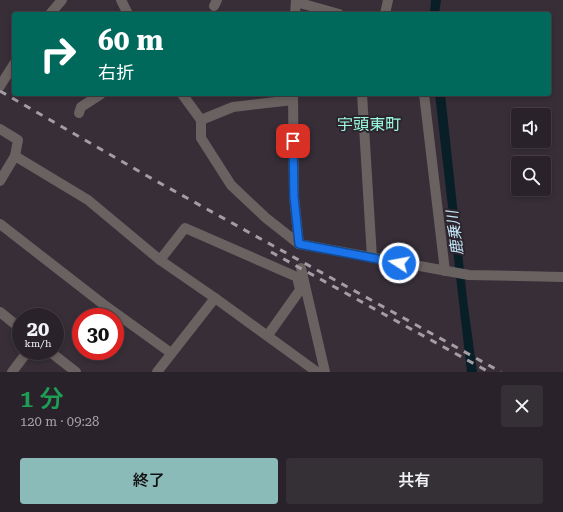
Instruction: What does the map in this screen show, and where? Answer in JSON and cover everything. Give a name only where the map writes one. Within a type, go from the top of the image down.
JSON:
[{"type":"street","points":[[52,12],[62,0]]},
{"type":"street","points":[[121,0],[127,12]]},
{"type":"street","points":[[385,12],[388,0]]},
{"type":"street","points":[[295,12],[296,1],[332,12]]},
{"type":"street","points":[[0,86],[12,67]]},
{"type":"street","points":[[79,113],[82,107],[98,96]]},
{"type":"street","points":[[183,96],[201,120],[201,138],[231,185],[266,218],[299,244],[470,275],[563,277]]},
{"type":"street","points":[[362,96],[372,258]]},
{"type":"street","points":[[424,96],[445,271]]},
{"type":"street","points":[[201,120],[233,107],[293,97],[294,197],[299,244]]},
{"type":"street","points":[[0,128],[18,140],[15,156],[0,181]]},
{"type":"street","points":[[15,156],[88,200],[160,260],[268,335],[317,372]]},
{"type":"street","points":[[0,224],[171,353]]},
{"type":"street","points":[[160,260],[185,228],[297,277],[300,290],[268,335]]},
{"type":"street","points":[[301,268],[325,372]]},
{"type":"street","points":[[156,372],[215,298]]},
{"type":"street","points":[[0,312],[12,322]]},
{"type":"street","points":[[12,372],[21,360]]},
{"type":"street","points":[[61,360],[76,372]]},
{"type":"water","points":[[431,0],[441,0],[439,12],[430,12]]},
{"type":"water","name":"鹿乗川","points":[[435,96],[445,96],[467,299],[477,372],[467,372]]},
{"type":"railway","points":[[0,91],[149,177],[501,372]]},
{"type":"railway","points":[[271,252],[489,372]]},
{"type":"district","name":"宇頭東町","points":[[369,124]]},
{"type":"route","points":[[293,141],[294,197],[299,244],[399,263]]}]
